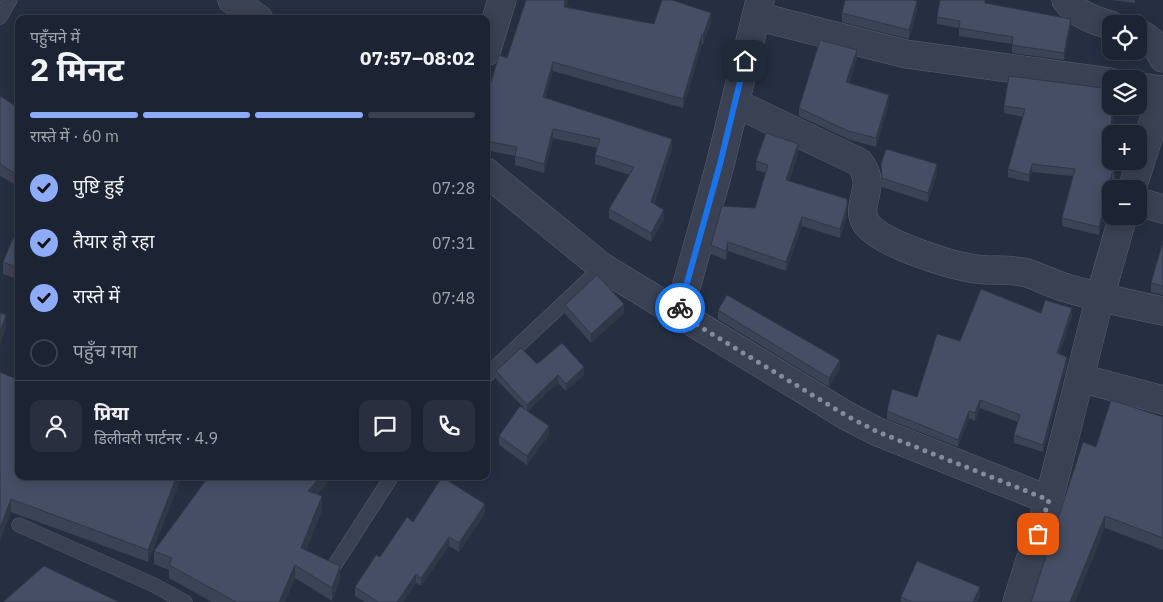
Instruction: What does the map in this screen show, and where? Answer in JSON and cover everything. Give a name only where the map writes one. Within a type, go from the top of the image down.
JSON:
[{"type":"street","points":[[232,0],[253,15]]},
{"type":"street","points":[[490,39],[502,0]]},
{"type":"street","points":[[1062,3],[1102,23]]},
{"type":"street","points":[[679,314],[720,164],[758,8],[906,54],[1102,81]]},
{"type":"street","points":[[1147,39],[1160,51],[1163,58]]},
{"type":"street","points":[[1135,180],[1163,91],[1147,88]]},
{"type":"street","points":[[735,103],[858,162],[865,170],[868,180],[863,205],[866,223],[876,232],[908,249],[936,260],[971,268],[1013,270],[1100,298],[1163,311]]},
{"type":"street","points":[[490,175],[602,267],[847,416],[878,432],[1049,500]]},
{"type":"street","points":[[1147,204],[1163,209]]},
{"type":"street","points":[[1017,602],[1049,500],[1120,225]]},
{"type":"street","points":[[1080,378],[1163,400]]},
{"type":"lane","points":[[0,17],[10,0]]},
{"type":"lane","points":[[490,372],[602,267]]},
{"type":"lane","points":[[334,566],[389,480]]},
{"type":"lane","points":[[19,525],[154,585],[185,602]]},
{"type":"building","points":[[526,0],[565,0],[564,7],[654,24],[662,0],[672,0],[711,13],[702,35],[683,99],[553,62],[543,97],[672,139],[651,202],[664,210],[651,233],[609,209],[634,167],[595,155],[600,139],[553,129],[544,164],[515,156],[517,147],[490,142],[490,86],[499,55],[507,58]]},
{"type":"building","points":[[845,0],[917,1],[909,30],[842,13]]},
{"type":"building","points":[[940,0],[985,0],[985,3],[1071,19],[1064,53],[1012,45],[1013,37],[959,28],[960,21],[937,17]]},
{"type":"building","points":[[820,40],[857,50],[846,82],[889,95],[876,138],[848,131],[799,108]]},
{"type":"building","points":[[1009,76],[1102,88],[1102,115],[1112,115],[1111,125],[1102,125],[1102,170],[1114,170],[1110,180],[1102,180],[1102,215],[1099,227],[1062,218],[1075,169],[1032,164],[1029,175],[1008,169],[1025,109],[1004,106]]},
{"type":"building","points":[[0,96],[15,105],[15,173],[0,164]]},
{"type":"building","points":[[766,133],[798,144],[786,180],[847,199],[847,206],[840,229],[802,217],[786,262],[728,242],[726,251],[711,245],[722,206],[755,208],[768,165],[756,161]]},
{"type":"building","points":[[886,149],[937,164],[928,193],[882,178],[881,164]]},
{"type":"building","points":[[15,234],[15,266],[3,262]]},
{"type":"building","points":[[1163,241],[1163,286],[1151,283]]},
{"type":"building","points":[[597,275],[624,304],[591,334],[565,305]]},
{"type":"building","points":[[981,289],[1041,313],[1045,300],[1072,308],[1057,353],[1067,357],[1043,445],[1014,435],[1020,415],[980,400],[975,413],[969,411],[958,440],[887,411],[892,389],[917,397],[937,334],[960,341]]},
{"type":"building","points":[[727,295],[840,360],[829,378],[718,310]]},
{"type":"building","points":[[0,313],[6,315],[0,332]]},
{"type":"building","points":[[562,343],[584,367],[566,384],[558,375],[527,405],[496,371],[521,348],[537,364]]},
{"type":"building","points":[[0,372],[15,378],[15,480],[175,480],[148,550],[11,499],[0,528]]},
{"type":"building","points":[[1111,400],[1163,417],[1163,538],[1105,516],[1070,602],[1031,602],[1083,442],[1096,447]]},
{"type":"building","points":[[520,406],[549,426],[527,456],[499,436]]},
{"type":"building","points":[[206,480],[318,480],[308,491],[322,496],[301,548],[340,566],[332,588],[295,565],[279,602],[236,602],[169,565],[172,558],[154,551]]},
{"type":"building","points":[[440,480],[447,480],[485,504],[459,543],[449,537],[421,578],[416,574],[397,602],[378,602],[355,587],[376,555],[380,557],[407,517],[413,522]]},
{"type":"building","points":[[917,561],[980,587],[973,602],[912,602],[901,597]]},
{"type":"building","points":[[44,566],[119,602],[3,602]]},
{"type":"way so far","points":[[680,308],[679,314],[847,416],[878,432],[930,454],[1049,500],[1038,534]]},
{"type":"route","points":[[680,308],[720,164],[745,61]]}]
